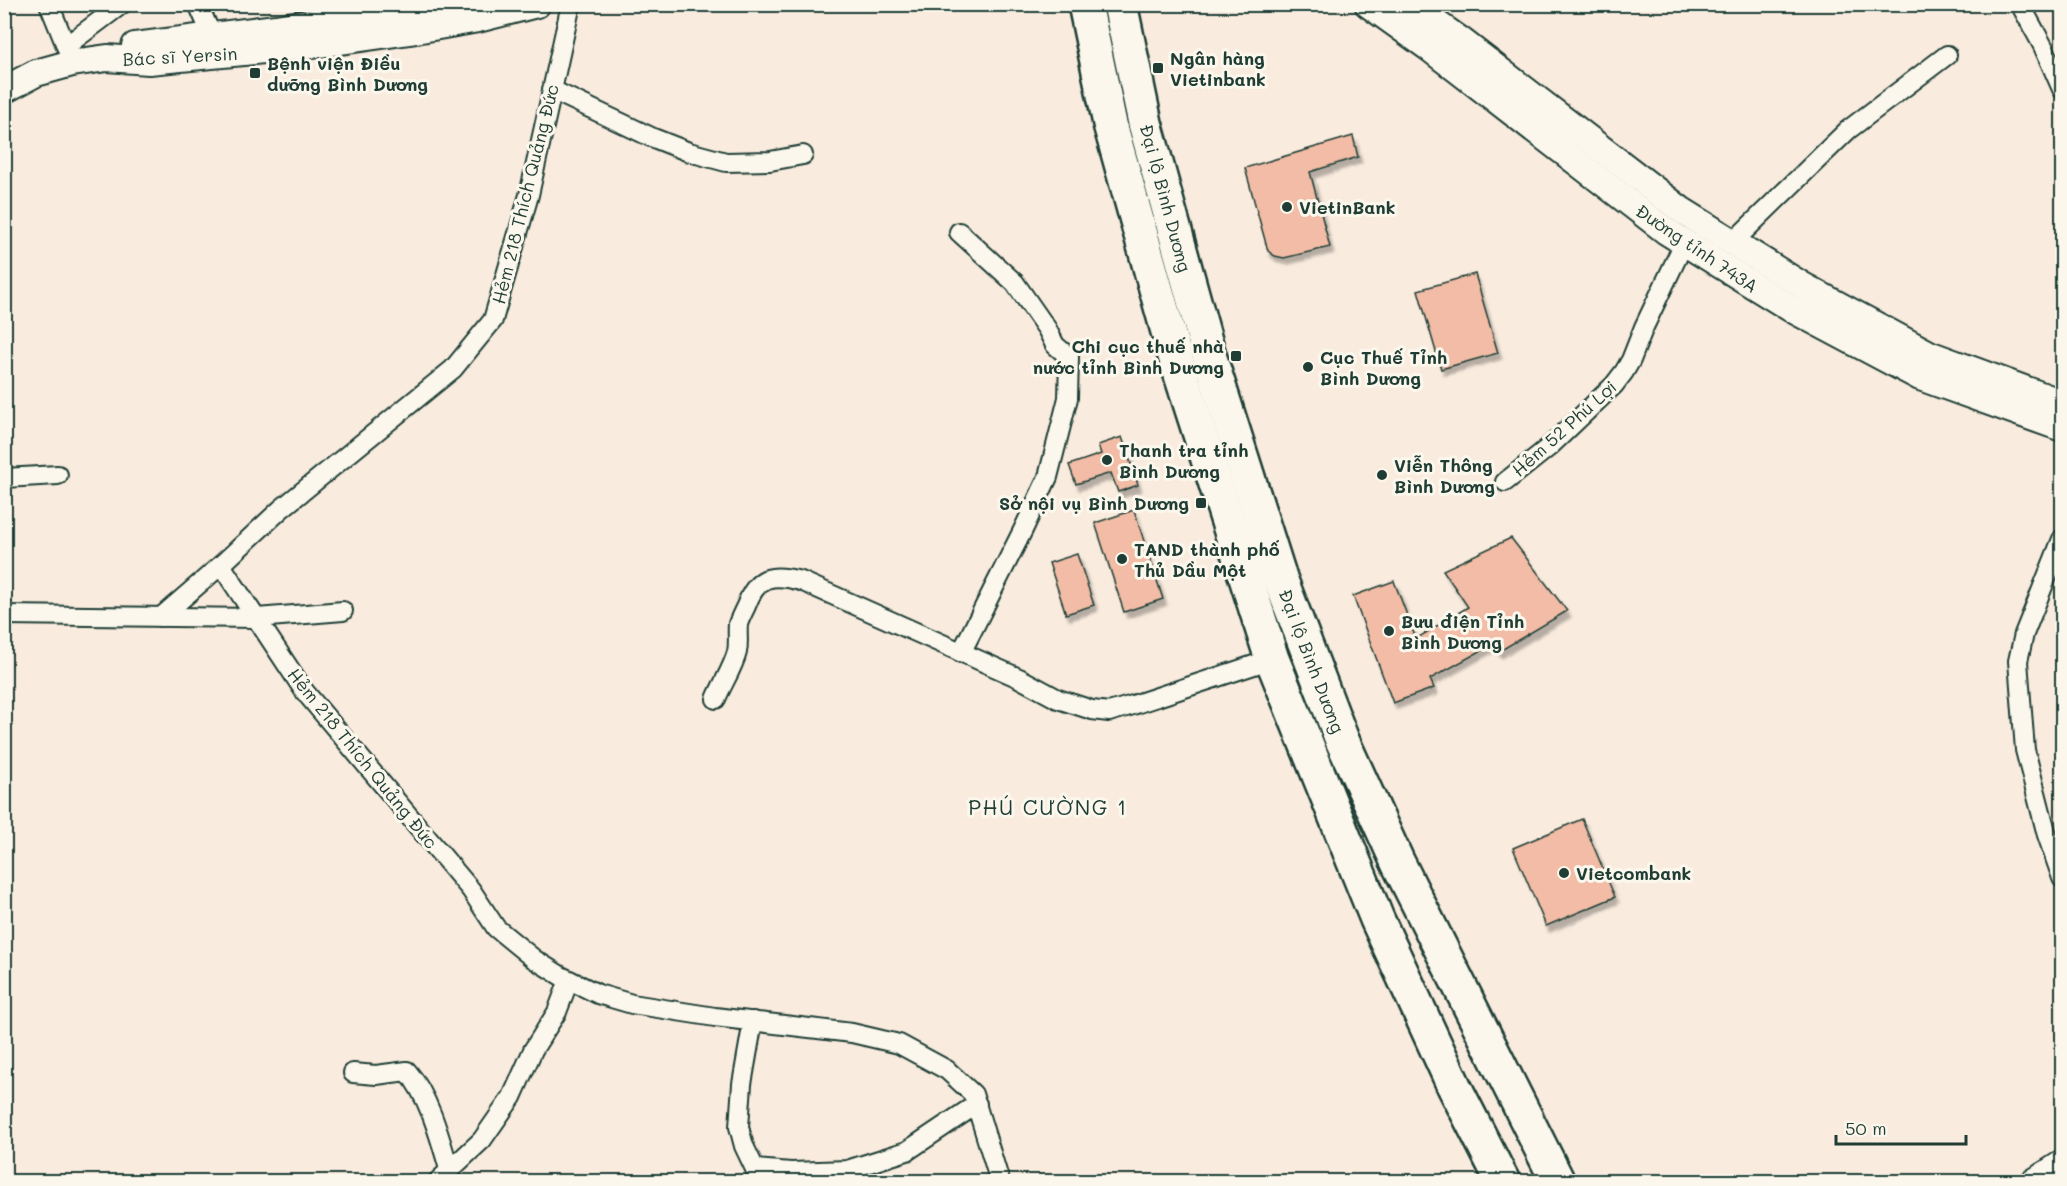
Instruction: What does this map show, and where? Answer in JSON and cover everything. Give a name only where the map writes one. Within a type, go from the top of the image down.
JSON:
[{"type":"highway","name":"Đại lộ Bình Dương","points":[[1085,4],[1110,124],[1174,353],[1272,659],[1377,919],[1454,1086],[1503,1182]]},
{"type":"highway","name":"Đại lộ Bình Dương","points":[[1123,9],[1145,123],[1209,355],[1280,578],[1342,740],[1398,863],[1558,1182]]},
{"type":"highway","points":[[1272,659],[1306,647]]},
{"type":"main road","name":"Bác sĩ Yersin","points":[[4,90],[69,54],[149,61],[414,15],[478,19],[537,4]]},
{"type":"main road","name":"Đường tỉnh 743A","points":[[1368,4],[1435,37],[1681,210],[1803,286],[1929,354],[2062,403]]},
{"type":"main road","name":"Đường tỉnh 743A","points":[[1409,4],[1435,37],[1666,231],[1684,243],[1790,308],[1920,378],[2062,428]]},
{"type":"main road","name":"Bác sĩ Yersin","points":[[107,58],[135,45],[212,36],[304,35]]},
{"type":"main road","points":[[2034,1182],[2062,1164]]},
{"type":"street","points":[[50,4],[69,54],[122,4]]},
{"type":"street","points":[[198,4],[212,36]]},
{"type":"street","name":"Hẻm 218 Thích Quảng Đức","points":[[571,4],[529,195],[493,320],[453,369],[281,509],[221,565],[305,692],[471,890],[496,928],[534,959],[598,994],[632,1004],[852,1033],[899,1044],[947,1070],[973,1094],[1000,1182]]},
{"type":"street","points":[[2020,4],[2043,46],[2062,89]]},
{"type":"street","points":[[1733,242],[1848,130],[1947,55]]},
{"type":"street","points":[[552,90],[651,137],[689,152],[726,162],[770,161],[803,155]]},
{"type":"street","points":[[959,232],[1015,284],[1047,328],[1056,345],[1069,357],[1068,398],[1047,477],[962,652]]},
{"type":"street","name":"Hẻm 52 Phú Lợi","points":[[1505,482],[1549,447],[1614,385],[1624,372],[1684,243]]},
{"type":"street","points":[[4,478],[58,475]]},
{"type":"street","points":[[2062,539],[2024,634],[2018,661],[2025,750],[2047,835],[2062,878]]},
{"type":"street","points":[[161,617],[221,565]]},
{"type":"street","points":[[716,699],[736,654],[739,640],[738,624],[751,592],[758,583],[768,578],[785,576],[962,652],[1058,699],[1092,710],[1109,712],[1272,659]]},
{"type":"street","points":[[4,615],[257,618],[344,611]]},
{"type":"street","points":[[443,1175],[482,1140],[512,1097],[533,1050],[557,1012],[569,980]]},
{"type":"street","points":[[753,1021],[742,1083],[739,1128],[755,1175],[847,1170],[907,1151],[977,1104]]},
{"type":"street","points":[[353,1073],[376,1075],[407,1071],[415,1080],[437,1129],[443,1175]]},
{"type":"building","name":"VietinBank","points":[[1353,136],[1358,157],[1310,172],[1330,247],[1284,258],[1275,256],[1268,251],[1245,168]]},
{"type":"building","points":[[1475,274],[1498,353],[1441,369],[1418,290]]},
{"type":"building","name":"Thanh tra tỉnh Bình Dương","points":[[1122,437],[1138,485],[1118,492],[1111,473],[1076,484],[1069,465],[1101,454],[1098,445]]},
{"type":"building","name":"TAND thành phố Thủ Dầu Một","points":[[1134,510],[1163,599],[1124,612],[1095,523]]},
{"type":"building","points":[[1511,538],[1567,611],[1498,652],[1493,644],[1430,679],[1434,688],[1393,703],[1353,596],[1394,581],[1416,639],[1468,607],[1443,570]]},
{"type":"building","points":[[1077,554],[1094,605],[1066,614],[1049,563]]},
{"type":"building","name":"Vietcombank","points":[[1582,819],[1615,897],[1546,926],[1513,848]]},
{"type":"place","name":"Ngân hàng Vietinbank","points":[[1158,68]]},
{"type":"place","name":"Bệnh viện Điều dưỡng Bình Dương","points":[[255,73]]},
{"type":"place","name":"VietinBank","points":[[1287,207]]},
{"type":"place","name":"Chi cục thuế nhà nước tỉnh Bình Dương","points":[[1236,356]]},
{"type":"place","name":"Cục Thuế Tỉnh Bình Dương","points":[[1308,367]]},
{"type":"place","name":"Thanh tra tỉnh Bình Dương","points":[[1107,460]]},
{"type":"place","name":"Viễn Thông Bình Dương","points":[[1382,475]]},
{"type":"place","name":"Sở nội vụ Bình Dương","points":[[1201,503]]},
{"type":"place","name":"TAND thành phố Thủ Dầu Một","points":[[1122,559]]},
{"type":"place","name":"Bưu điện Tỉnh Bình Dương","points":[[1389,631]]},
{"type":"place","name":"Vietcombank","points":[[1564,873]]},
{"type":"district","name":"PHÚ CƯỜNG 1","points":[[1048,806]]}]
